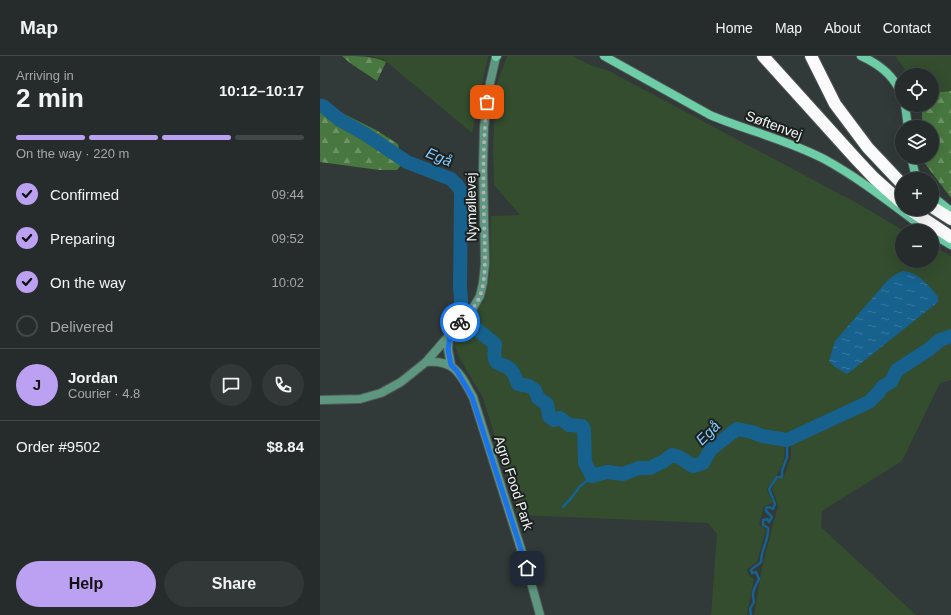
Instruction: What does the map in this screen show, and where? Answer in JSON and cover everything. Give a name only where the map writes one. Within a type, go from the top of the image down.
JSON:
[{"type":"highway","points":[[763,56],[857,160],[895,197]]},
{"type":"highway","points":[[811,57],[835,104],[868,148],[895,177]]},
{"type":"highway","points":[[939,211],[951,219]]},
{"type":"highway","points":[[920,216],[951,237]]},
{"type":"main road","name":"Søftenvej","points":[[604,56],[710,114],[799,147],[823,159],[866,185],[919,224]]},
{"type":"main road","points":[[861,56],[870,60],[885,71],[895,84]]},
{"type":"main road","points":[[939,202],[951,211]]},
{"type":"main road","points":[[939,238],[951,245]]},
{"type":"street","name":"Nymøllevej","points":[[320,400],[360,400],[381,393],[401,382],[426,362],[450,337],[459,323],[473,308],[480,296],[485,264],[483,170],[484,127],[490,83],[497,56]]},
{"type":"street","name":"Agro Food Park","points":[[450,337],[448,349],[451,365],[457,371],[472,397],[527,568],[540,615]]},
{"type":"street","points":[[426,362],[440,362],[451,365]]},
{"type":"green space","points":[[342,56],[371,57],[386,62],[377,81]]},
{"type":"green space","points":[[371,56],[488,56],[472,133],[383,59]]},
{"type":"green space","points":[[507,56],[573,56],[590,65],[609,71],[864,207],[895,226],[895,268],[939,268],[939,250],[951,256],[951,333],[927,349],[895,367],[889,379],[878,386],[871,397],[821,423],[786,436],[783,463],[767,489],[773,503],[764,506],[759,524],[766,530],[757,562],[747,569],[749,576],[754,579],[747,615],[711,615],[717,534],[708,523],[519,515],[483,398],[460,359],[454,344],[459,332],[472,318],[484,301],[490,275],[491,216],[520,215],[494,185],[493,150],[496,86]]},
{"type":"green space","points":[[895,56],[951,56],[951,91],[939,92],[939,68],[904,68]]},
{"type":"green space","points":[[951,91],[951,198],[939,182],[939,172],[931,172],[925,164],[939,164],[939,120],[922,120],[922,112],[939,112],[939,92]]},
{"type":"green space","points":[[320,101],[324,101],[398,144],[402,164],[397,170],[379,170],[320,162]]},
{"type":"green space","points":[[951,338],[951,380],[940,383],[902,461],[822,511],[821,527],[916,615],[754,615],[762,567],[778,506],[772,489],[777,479],[783,478],[791,459],[791,441],[868,405],[893,382],[898,373],[907,368],[917,358],[927,354],[944,341]]},
{"type":"water","points":[[903,271],[913,274],[923,280],[938,297],[938,302],[847,374],[835,367],[829,361],[835,341],[888,280]]},
{"type":"waterway","name":"Egå","points":[[320,106],[323,106],[340,120],[365,134],[407,162],[451,179],[457,185],[461,191],[460,288],[462,312]]},
{"type":"waterway","name":"Egå","points":[[468,322],[495,344],[494,353],[496,362],[508,367],[515,376],[518,384],[529,386],[535,390],[538,398],[547,404],[549,416],[554,420],[560,418],[569,425],[582,426],[584,429],[585,463],[592,476],[607,472],[623,474],[639,468],[650,468],[672,455],[679,457],[693,466],[703,463],[711,449],[737,429],[762,436],[787,440],[869,402],[882,387],[891,382],[897,370],[928,350],[940,340],[951,336]]},
{"type":"waterway","points":[[751,615],[750,609],[754,602],[753,592],[759,579],[756,572],[752,573],[751,570],[761,562],[768,532],[768,528],[763,525],[763,520],[767,519],[769,522],[772,517],[766,511],[766,508],[769,507],[773,509],[775,504],[769,489],[777,477],[782,477],[782,471],[787,457],[787,440]]},
{"type":"waterway","points":[[563,507],[579,487],[592,476]]},
{"type":"way so far","points":[[460,322],[473,308],[480,296],[483,283],[485,264],[483,170],[484,127],[487,102]]},
{"type":"route","points":[[460,322],[450,337],[448,349],[451,365],[457,371],[472,397],[527,568]]}]
